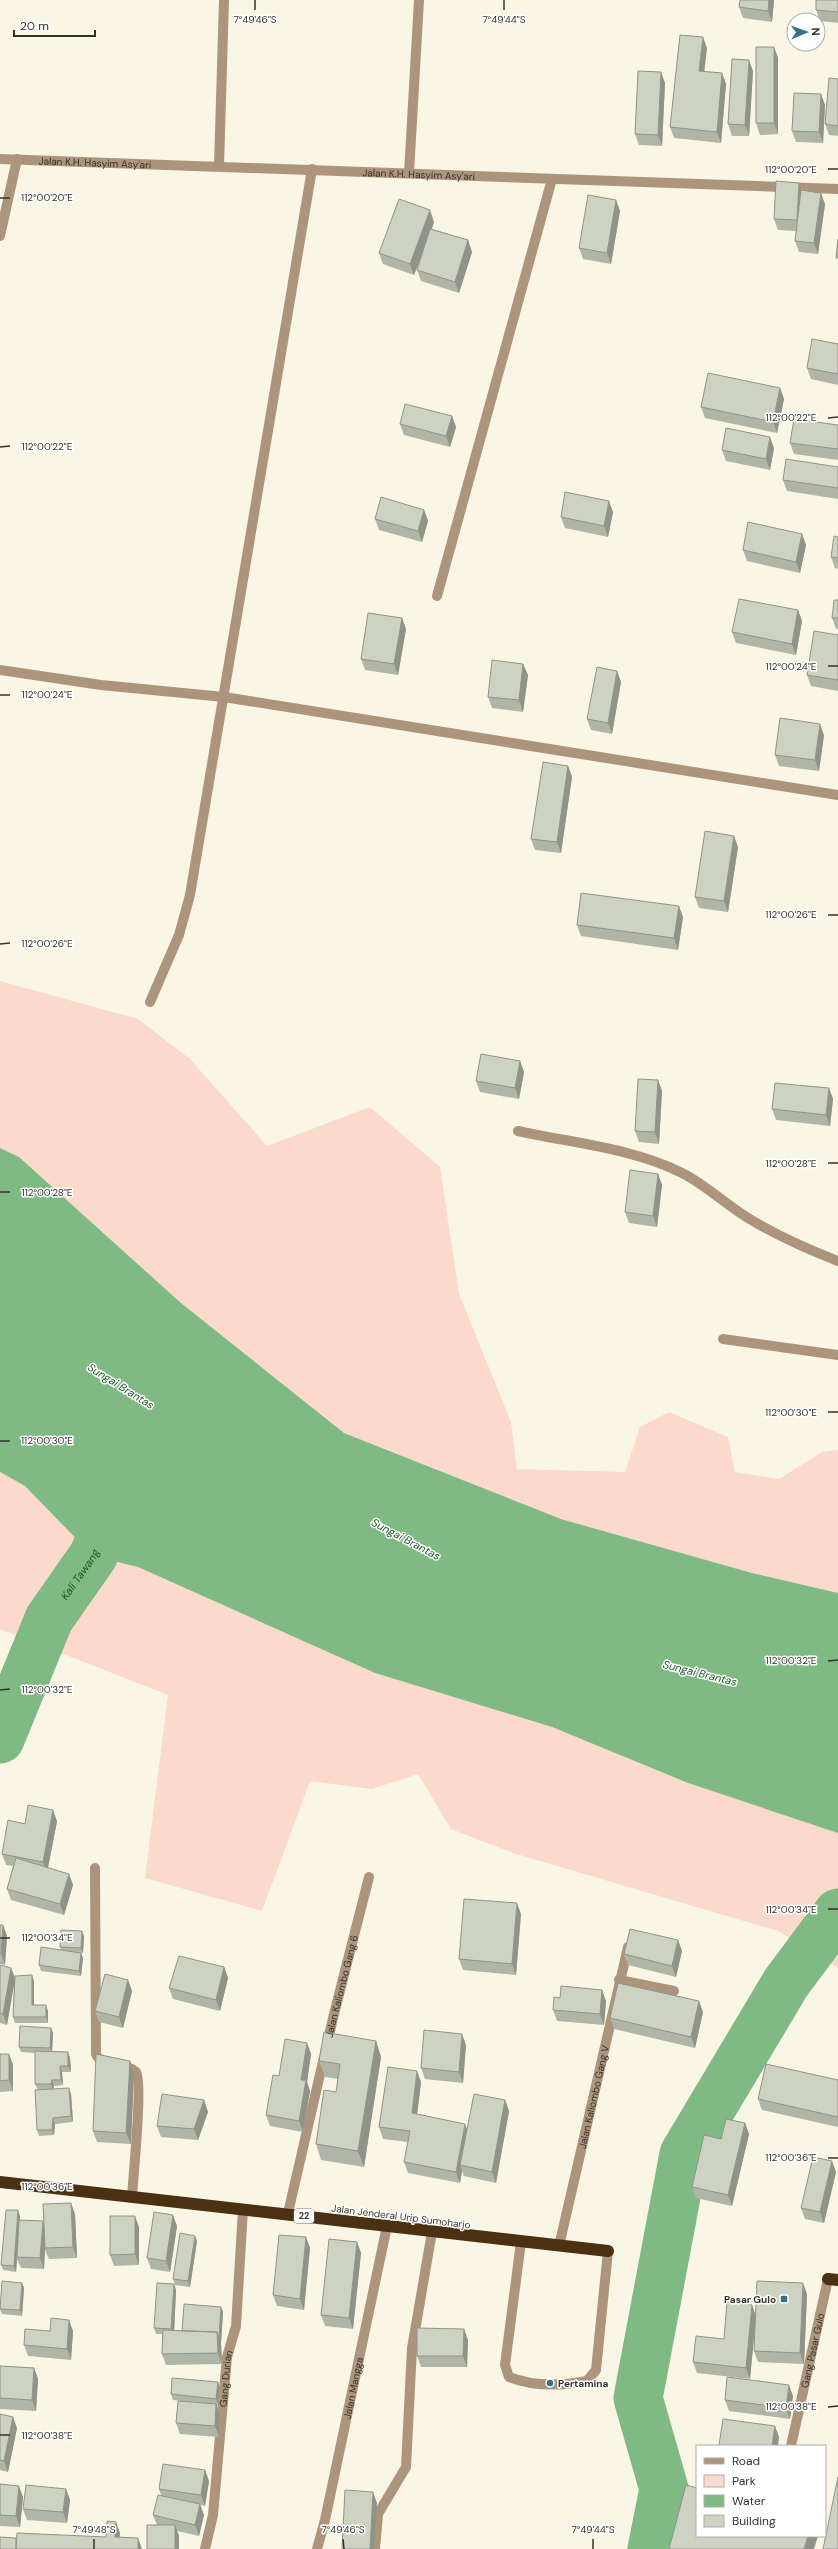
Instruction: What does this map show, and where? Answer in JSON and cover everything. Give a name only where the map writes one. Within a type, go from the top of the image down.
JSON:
[{"type":"highway","name":"Jalan Jenderal Urip Sumoharjo","points":[[0,2182],[608,2252]]},
{"type":"street","points":[[219,166],[224,0]]},
{"type":"street","points":[[409,173],[419,0]]},
{"type":"street","name":"Jalan K.H. Hasyim Asy'ari","points":[[0,159],[838,189]]},
{"type":"street","points":[[0,236],[17,159]]},
{"type":"street","points":[[150,1002],[179,935],[190,896],[312,169]]},
{"type":"street","points":[[437,596],[552,179]]},
{"type":"street","points":[[0,670],[101,685],[224,697],[838,795]]},
{"type":"street","points":[[518,1132],[627,1154],[656,1162],[683,1173],[747,1217],[816,1253],[838,1261]]},
{"type":"street","points":[[722,1339],[838,1354]]},
{"type":"street","points":[[95,1868],[96,2054],[102,2061],[135,2071],[138,2076],[140,2094],[132,2196]]},
{"type":"street","name":"Jalan Kaliombo Gang 6","points":[[288,2214],[332,2018],[369,1877]]},
{"type":"street","name":"Jalan Kaliombo Gang V","points":[[559,2246],[628,1946]]},
{"type":"street","points":[[619,1980],[674,1992]]},
{"type":"street","name":"Gang Durian","points":[[205,2549],[213,2516],[227,2357],[236,2326],[243,2209]]},
{"type":"street","name":"Jalan Mangga","points":[[317,2549],[325,2520],[387,2226]]},
{"type":"street","points":[[375,2549],[378,2514],[406,2467],[412,2348],[432,2232]]},
{"type":"street","points":[[521,2242],[505,2365],[509,2377],[522,2382],[564,2386],[587,2381],[596,2370],[608,2252]]},
{"type":"street","name":"Gang Pasar Gulo","points":[[791,2445],[833,2279]]},
{"type":"green space","points":[[0,981],[138,1019],[190,1059],[267,1146],[370,1107],[440,1167],[459,1294],[511,1422],[517,1469],[625,1472],[640,1427],[669,1412],[728,1437],[735,1472],[779,1479],[822,1452],[838,1450],[838,1593],[752,1573],[561,1519],[344,1433],[181,1303],[19,1157],[0,1148]]},
{"type":"green space","points":[[0,1472],[25,1486],[138,1567],[375,1673],[552,1727],[688,1783],[838,1832],[838,1968],[778,1931],[513,1853],[451,1829],[418,1774],[372,1789],[310,1781],[262,1911],[145,1878],[168,1695],[0,1629]]},
{"type":"water","name":"Sungai Brantas","points":[[0,1148],[19,1157],[181,1303],[344,1433],[561,1519],[752,1573],[838,1593],[838,1833],[688,1783],[552,1727],[375,1673],[138,1567],[93,1556],[25,1486],[0,1472]]},
{"type":"building","points":[[740,0],[769,0],[768,11],[739,7]]},
{"type":"building","points":[[816,0],[838,0],[838,12],[816,10]]},
{"type":"building","points":[[680,35],[703,37],[699,71],[722,73],[717,132],[670,127]]},
{"type":"building","points":[[756,47],[774,47],[774,123],[756,123]]},
{"type":"building","points":[[732,59],[749,60],[745,125],[728,124]]},
{"type":"building","points":[[638,71],[661,72],[658,135],[635,134]]},
{"type":"building","points":[[829,78],[838,79],[838,126],[825,124]]},
{"type":"building","points":[[794,93],[821,94],[819,132],[792,131]]},
{"type":"building","points":[[776,181],[799,183],[797,220],[774,219]]},
{"type":"building","points":[[801,190],[821,193],[814,243],[795,241]]},
{"type":"building","points":[[588,195],[616,200],[607,253],[579,248]]},
{"type":"building","points":[[399,199],[430,210],[410,264],[379,253]]},
{"type":"building","points":[[430,229],[468,240],[455,282],[417,270]]},
{"type":"building","points":[[838,239],[838,258],[836,258]]},
{"type":"building","points":[[812,339],[838,344],[838,374],[807,368]]},
{"type":"building","points":[[708,373],[780,388],[773,422],[701,407]]},
{"type":"building","points":[[405,404],[452,416],[446,436],[400,424]]},
{"type":"building","points":[[794,419],[838,425],[838,449],[790,443]]},
{"type":"building","points":[[726,428],[770,437],[766,459],[722,450]]},
{"type":"building","points":[[786,459],[838,467],[838,488],[783,480]]},
{"type":"building","points":[[565,492],[609,501],[604,526],[561,517]]},
{"type":"building","points":[[381,497],[424,510],[418,531],[375,519]]},
{"type":"building","points":[[748,522],[802,534],[796,562],[743,550]]},
{"type":"building","points":[[834,536],[838,537],[838,558],[831,557]]},
{"type":"building","points":[[739,599],[798,610],[792,644],[732,632]]},
{"type":"building","points":[[834,600],[838,600],[838,618],[832,618]]},
{"type":"building","points":[[368,613],[402,618],[394,664],[361,659]]},
{"type":"building","points":[[814,631],[838,635],[838,680],[807,675]]},
{"type":"building","points":[[492,660],[523,664],[519,700],[488,697]]},
{"type":"building","points":[[597,667],[617,671],[608,723],[587,719]]},
{"type":"building","points":[[780,718],[820,724],[815,760],[775,755]]},
{"type":"building","points":[[543,762],[568,766],[557,842],[531,839]]},
{"type":"building","points":[[705,831],[734,836],[724,901],[695,897]]},
{"type":"building","points":[[581,893],[679,906],[674,938],[577,925]]},
{"type":"building","points":[[481,1054],[520,1061],[515,1088],[476,1081]]},
{"type":"building","points":[[638,1079],[658,1080],[655,1132],[635,1131]]},
{"type":"building","points":[[775,1083],[829,1088],[826,1115],[772,1109]]},
{"type":"building","points":[[630,1170],[658,1174],[653,1216],[625,1212]]},
{"type":"building","points":[[28,1805],[53,1810],[43,1862],[2,1854],[8,1820],[25,1824]]},
{"type":"building","points":[[16,1858],[69,1874],[60,1904],[7,1889]]},
{"type":"building","points":[[464,1899],[517,1903],[512,1964],[459,1959]]},
{"type":"building","points":[[0,1925],[3,1925],[1,1954],[0,1954]]},
{"type":"building","points":[[630,1929],[678,1940],[672,1966],[624,1954]]},
{"type":"building","points":[[61,1930],[82,1931],[81,1948],[60,1947]]},
{"type":"building","points":[[41,1947],[81,1953],[79,1971],[39,1965]]},
{"type":"building","points":[[179,1956],[224,1967],[216,2000],[169,1988]]},
{"type":"building","points":[[0,1965],[11,1968],[3,2014],[0,2013]]},
{"type":"building","points":[[105,1974],[128,1980],[119,2017],[95,2011]]},
{"type":"building","points":[[32,1975],[32,2005],[46,2005],[46,2017],[13,2017],[15,1976]]},
{"type":"building","points":[[618,1983],[699,2001],[691,2037],[610,2018]]},
{"type":"building","points":[[561,1986],[602,1990],[600,2014],[553,2010],[554,1997],[560,1998]]},
{"type":"building","points":[[20,2026],[51,2028],[50,2048],[19,2047]]},
{"type":"building","points":[[424,2030],[462,2034],[459,2072],[421,2068]]},
{"type":"building","points":[[324,2032],[376,2041],[358,2151],[316,2144],[324,2090],[336,2092],[340,2064],[319,2061]]},
{"type":"building","points":[[285,2039],[307,2043],[301,2080],[306,2080],[299,2121],[266,2115],[273,2075],[279,2076]]},
{"type":"building","points":[[35,2051],[68,2052],[68,2066],[60,2066],[61,2080],[52,2080],[51,2084],[35,2084]]},
{"type":"building","points":[[0,2054],[9,2054],[9,2080],[0,2081]]},
{"type":"building","points":[[96,2054],[130,2061],[126,2133],[93,2131]]},
{"type":"building","points":[[766,2064],[838,2080],[838,2117],[758,2099]]},
{"type":"building","points":[[388,2067],[417,2071],[412,2113],[465,2124],[456,2172],[404,2162],[410,2131],[379,2127]]},
{"type":"building","points":[[69,2088],[71,2116],[53,2118],[52,2130],[37,2130],[35,2090]]},
{"type":"building","points":[[162,2094],[204,2100],[194,2129],[157,2126]]},
{"type":"building","points":[[474,2094],[505,2100],[492,2172],[460,2165]]},
{"type":"building","points":[[726,2119],[745,2123],[728,2195],[692,2187],[704,2135],[721,2139]]},
{"type":"building","points":[[813,2157],[832,2161],[820,2212],[801,2208]]},
{"type":"building","points":[[71,2203],[73,2247],[45,2248],[43,2204]]},
{"type":"building","points":[[6,2210],[18,2210],[14,2266],[1,2265]]},
{"type":"building","points":[[154,2212],[173,2215],[166,2261],[147,2258]]},
{"type":"building","points":[[110,2216],[135,2216],[135,2254],[110,2255]]},
{"type":"building","points":[[19,2220],[43,2221],[40,2258],[17,2257]]},
{"type":"building","points":[[180,2233],[195,2236],[188,2281],[173,2279]]},
{"type":"building","points":[[279,2235],[306,2237],[300,2299],[273,2295]]},
{"type":"building","points":[[329,2239],[357,2242],[349,2318],[321,2315]]},
{"type":"building","points":[[2,2281],[22,2283],[20,2310],[0,2309]]},
{"type":"building","points":[[757,2281],[803,2283],[800,2353],[754,2351]]},
{"type":"building","points":[[157,2283],[174,2284],[171,2329],[154,2328]]},
{"type":"building","points":[[727,2302],[752,2305],[746,2368],[693,2362],[696,2336],[724,2339]]},
{"type":"building","points":[[184,2304],[221,2307],[219,2338],[217,2332],[182,2331]]},
{"type":"building","points":[[51,2318],[69,2320],[67,2349],[24,2345],[25,2329],[50,2331]]},
{"type":"building","points":[[417,2328],[464,2329],[463,2356],[417,2356]]},
{"type":"building","points":[[163,2330],[217,2332],[218,2353],[162,2354]]},
{"type":"building","points":[[0,2366],[34,2368],[32,2400],[0,2398]]},
{"type":"building","points":[[727,2377],[789,2385],[786,2408],[725,2400]]},
{"type":"building","points":[[172,2378],[218,2382],[216,2399],[171,2394]]},
{"type":"building","points":[[178,2401],[216,2404],[215,2426],[176,2423]]},
{"type":"building","points":[[0,2414],[13,2417],[4,2461],[0,2460]]},
{"type":"building","points":[[723,2419],[775,2426],[772,2445],[719,2445]]},
{"type":"building","points":[[163,2464],[205,2470],[201,2495],[159,2489]]},
{"type":"building","points":[[838,2477],[838,2549],[823,2549]]},
{"type":"building","points":[[0,2484],[19,2486],[16,2516],[0,2515]]},
{"type":"building","points":[[26,2485],[66,2489],[63,2512],[23,2509]]},
{"type":"building","points":[[686,2485],[696,2488],[696,2537],[808,2537],[804,2549],[669,2549]]},
{"type":"building","points":[[345,2490],[373,2492],[370,2549],[342,2549]]},
{"type":"building","points":[[158,2495],[200,2504],[195,2525],[153,2515]]},
{"type":"building","points":[[107,2521],[116,2522],[115,2537],[138,2538],[138,2549],[16,2549],[17,2533],[106,2537]]},
{"type":"building","points":[[147,2525],[175,2525],[175,2549],[147,2549]]},
{"type":"building","points":[[0,2537],[16,2538],[16,2549],[0,2549]]},
{"type":"waterway","name":"Kali Tawang","points":[[0,1739],[49,1619],[93,1556],[121,1494]]},
{"type":"waterway","points":[[652,2549],[664,2489],[638,2398],[684,2154],[786,1983],[838,1913]]},
{"type":"place","name":"Pasar Gulo","points":[[784,2299]]},
{"type":"place","name":"Pertamina","points":[[550,2383]]}]
